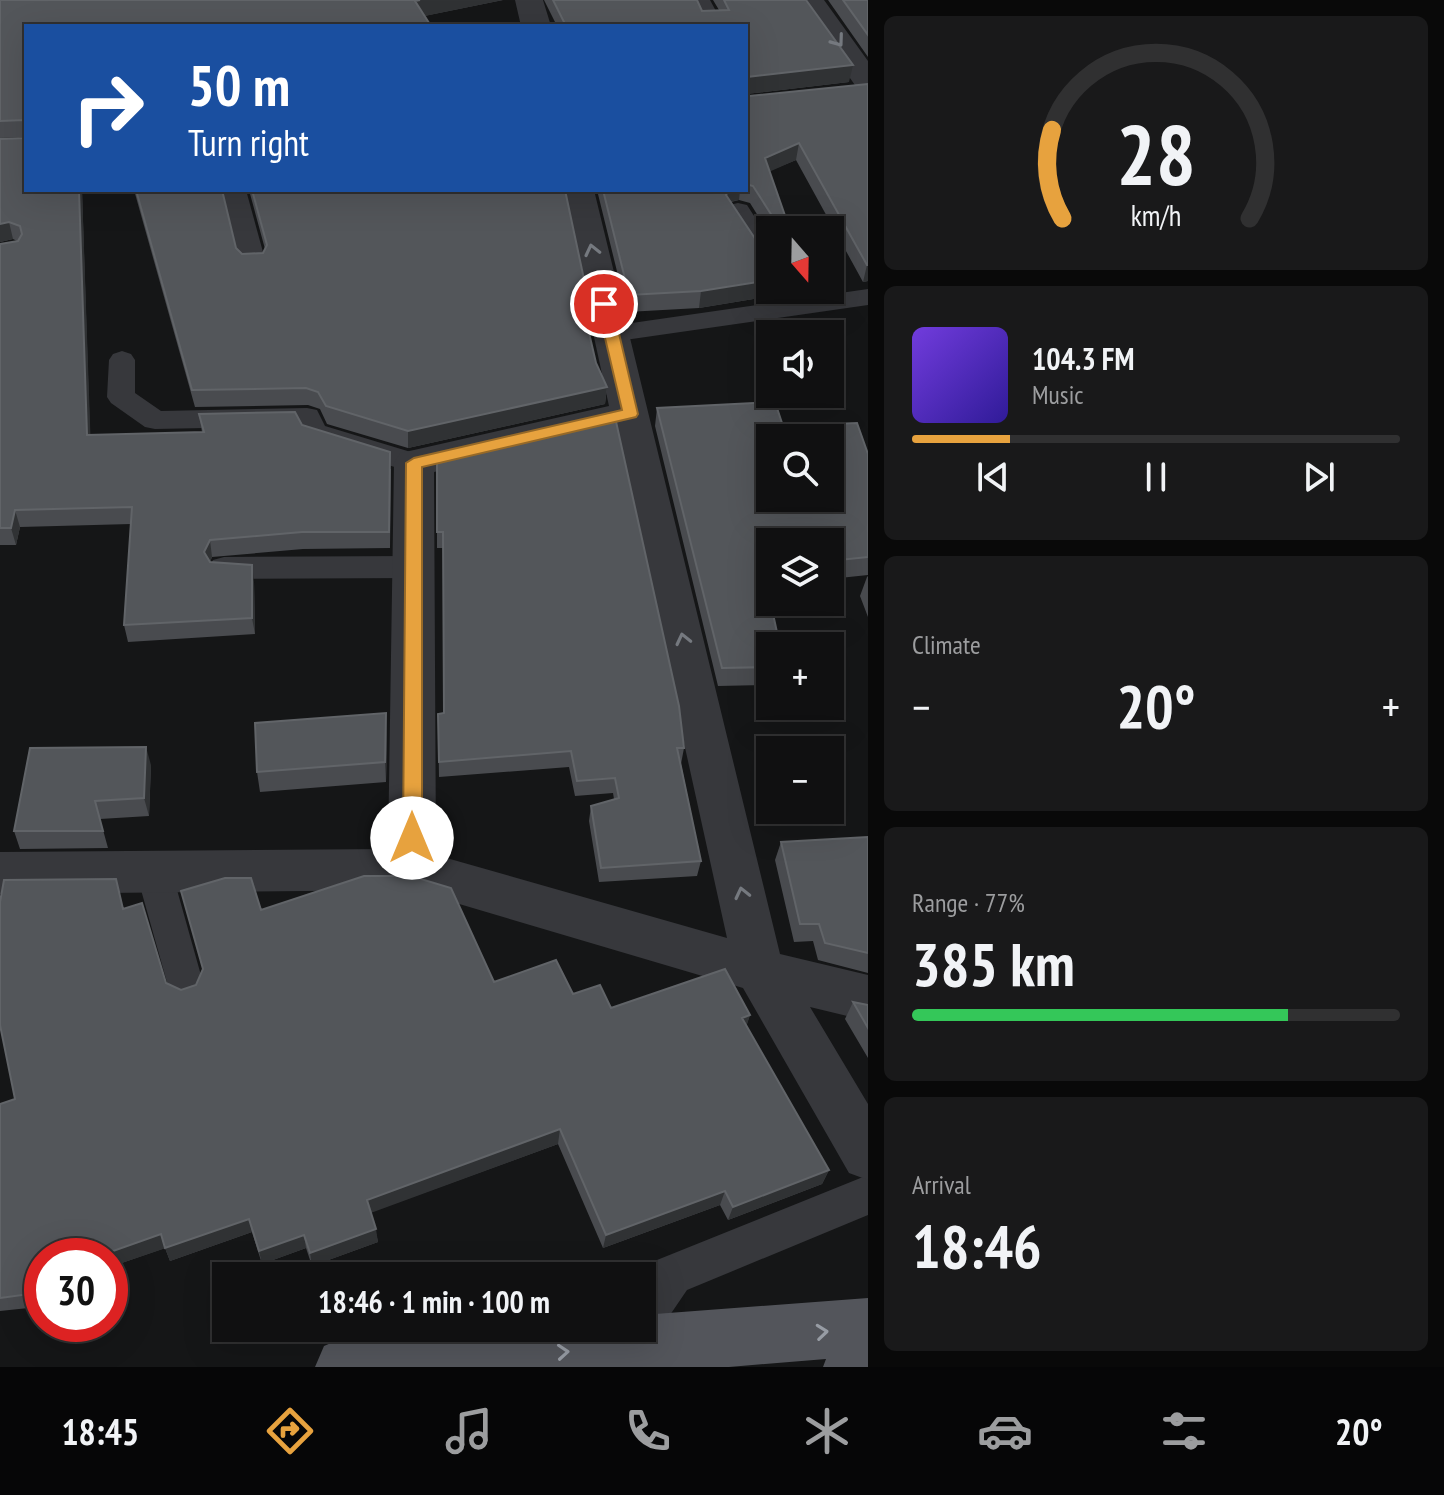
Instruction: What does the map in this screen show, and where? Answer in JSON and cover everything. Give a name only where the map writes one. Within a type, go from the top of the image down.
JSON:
[{"type":"main road","points":[[656,1331],[868,1327]]},
{"type":"main road","points":[[345,1367],[545,1342]]},
{"type":"main road","points":[[853,1367],[868,1366]]},
{"type":"street","points":[[529,0],[535,24]]},
{"type":"street","points":[[809,0],[863,88]]},
{"type":"street","points":[[578,192],[759,969],[868,1154]]},
{"type":"street","points":[[412,869],[414,463],[630,414]]},
{"type":"street","points":[[0,873],[412,869],[835,992],[868,998]]},
{"type":"lane","points":[[700,0],[712,24]]},
{"type":"lane","points":[[235,192],[253,263]]},
{"type":"lane","points":[[738,210],[756,238]]},
{"type":"lane","points":[[844,297],[868,297]]},
{"type":"lane","points":[[611,334],[764,304]]},
{"type":"lane","points":[[122,360],[121,397],[155,420],[307,417],[314,432],[414,463]]},
{"type":"lane","points":[[224,568],[414,567]]},
{"type":"lane","points":[[154,872],[186,986]]},
{"type":"lane","points":[[656,1298],[672,1275],[868,1195]]},
{"type":"building","points":[[0,0],[420,0],[415,1],[430,24],[24,24],[24,120],[0,121]]},
{"type":"building","points":[[553,0],[697,0],[702,11],[729,10],[724,0],[806,0],[853,65],[748,77],[748,24],[565,24]]},
{"type":"building","points":[[843,0],[868,0],[868,35]]},
{"type":"building","points":[[868,84],[868,265],[844,224],[844,216],[840,216],[799,143],[765,158],[785,216],[772,216],[753,186],[748,185],[748,95]]},
{"type":"building","points":[[24,138],[24,192],[79,192],[87,435],[204,432],[199,414],[295,412],[302,425],[390,452],[389,532],[302,532],[210,540],[204,552],[210,562],[252,565],[252,618],[124,625],[132,507],[15,510],[11,528],[0,528],[0,244],[18,241],[22,234],[20,226],[9,222],[0,224],[0,139]]},
{"type":"building","points":[[137,192],[222,192],[236,248],[242,254],[263,253],[267,245],[253,192],[565,192],[588,298],[581,298],[596,363],[607,387],[408,431],[326,406],[318,392],[306,388],[192,390]]},
{"type":"building","points":[[603,192],[728,192],[726,195],[756,240],[756,282],[701,291],[629,295]]},
{"type":"building","points":[[756,403],[756,408],[777,408],[782,424],[756,424],[756,512],[844,512],[844,424],[832,424],[857,423],[868,454],[868,557],[844,560],[844,528],[756,528],[756,616],[773,616],[777,632],[756,632],[756,667],[722,668],[657,408]]},
{"type":"building","points":[[615,417],[679,706],[684,748],[677,748],[701,861],[601,868],[591,806],[619,798],[615,778],[577,781],[571,751],[439,762],[438,714],[444,713],[443,532],[437,532],[437,458]]},
{"type":"building","points":[[386,713],[385,762],[257,772],[255,723]]},
{"type":"building","points":[[146,747],[144,798],[95,801],[103,831],[14,831],[30,748]]},
{"type":"building","points":[[868,837],[868,953],[825,943],[819,924],[800,924],[781,842]]},
{"type":"building","points":[[364,876],[411,876],[451,888],[494,982],[556,960],[573,994],[600,985],[611,1008],[725,969],[750,1015],[742,1018],[829,1170],[733,1207],[725,1191],[606,1235],[560,1129],[367,1200],[376,1229],[310,1253],[304,1235],[259,1251],[249,1219],[165,1248],[161,1234],[128,1246],[128,1238],[24,1238],[24,1295],[0,1298],[0,1104],[15,1099],[0,1025],[0,902],[4,880],[116,879],[123,909],[142,903],[166,983],[181,990],[196,985],[203,969],[181,891],[225,878],[251,878],[261,910]]},
{"type":"building","points":[[853,1002],[868,1005],[868,1028]]},
{"type":"route","points":[[412,838],[414,463],[630,414],[604,304]]}]
